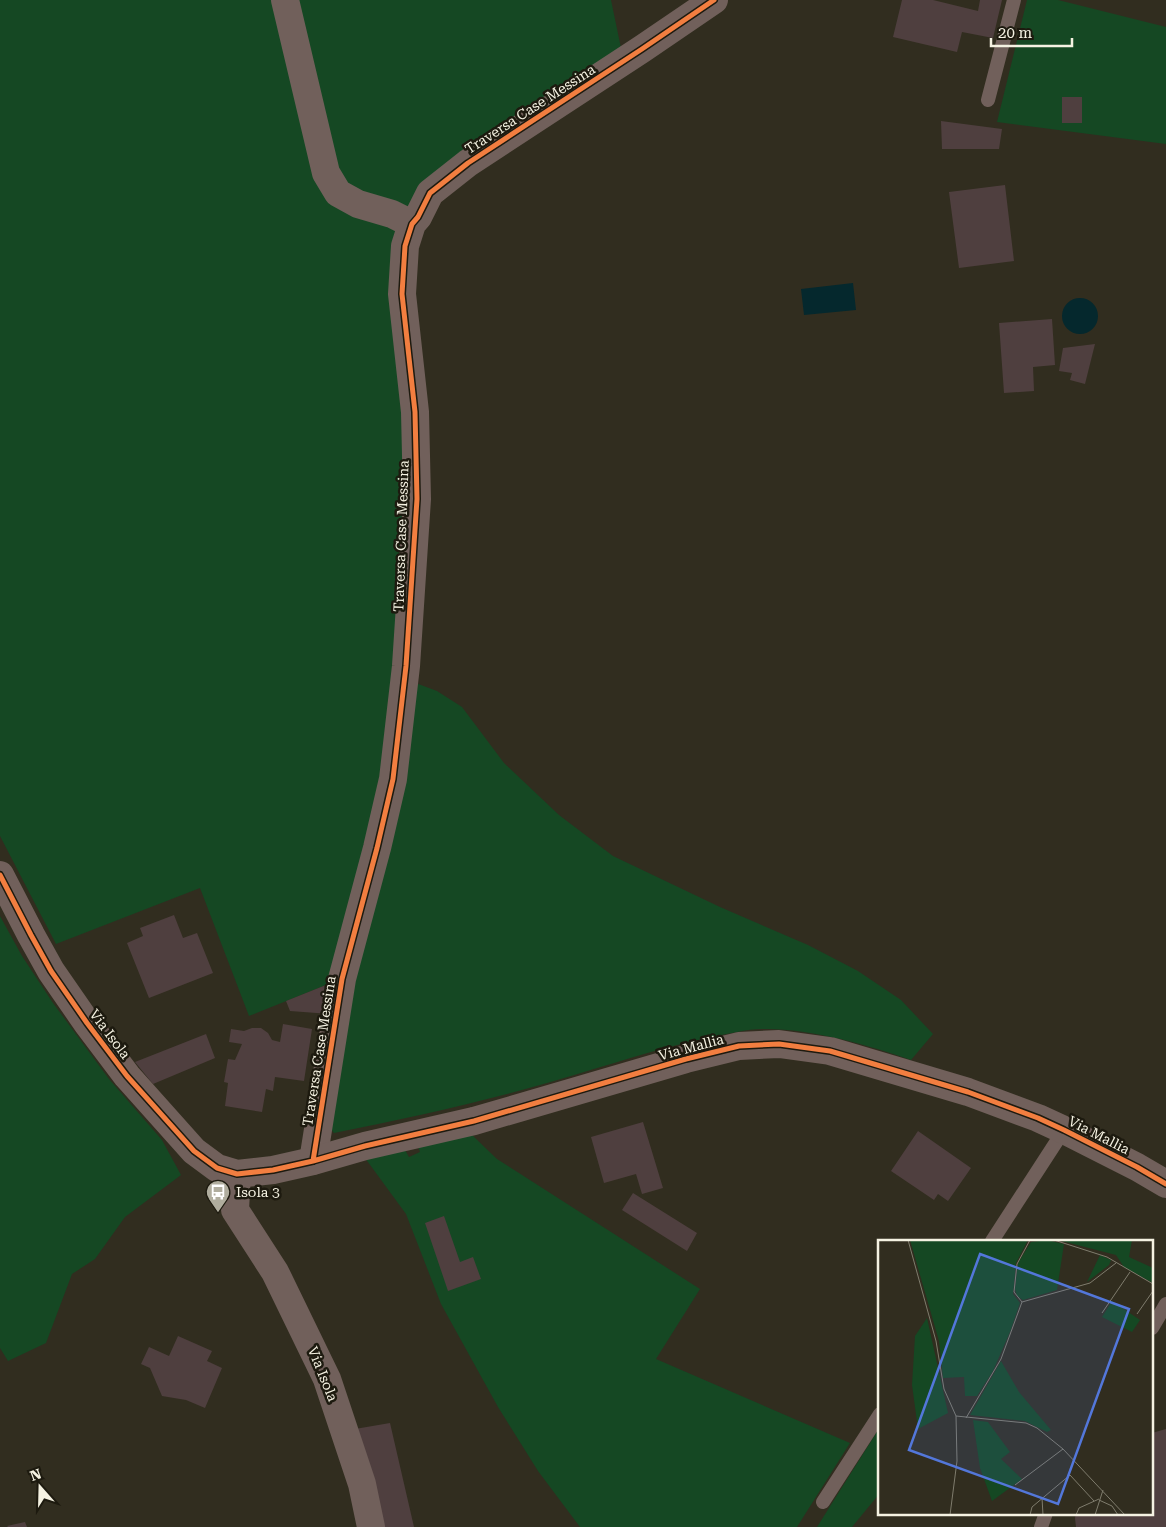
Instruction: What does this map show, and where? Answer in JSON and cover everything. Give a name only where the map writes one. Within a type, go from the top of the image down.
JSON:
[{"type":"street","points":[[285,0],[326,173],[338,193],[358,204],[392,214],[412,224]]},
{"type":"street","name":"Traversa Case Messina","points":[[313,1161],[342,979],[377,848],[393,779],[406,666],[417,499],[415,412],[402,294],[405,246],[412,224],[418,217],[430,193],[468,163],[714,0]]},
{"type":"street","name":"Via Isola","points":[[0,875],[51,971],[127,1076],[194,1151],[217,1168],[238,1174],[235,1210],[275,1272],[327,1379],[362,1484],[371,1527]]},
{"type":"street","name":"Via Mallia","points":[[238,1174],[273,1170],[365,1146],[474,1121],[686,1058],[739,1046],[779,1044],[830,1051],[968,1092],[1038,1118],[1064,1130],[1166,1184]]},
{"type":"lane","points":[[988,100],[1014,0]]},
{"type":"lane","points":[[993,1240],[1064,1130]]},
{"type":"lane","points":[[1154,1325],[1166,1304]]},
{"type":"lane","points":[[823,1502],[878,1417]]},
{"type":"green space","points":[[0,0],[275,0],[310,148],[392,226],[397,234],[404,457],[403,538],[385,770],[336,981],[249,1016],[200,888],[56,944],[0,836]]},
{"type":"green space","points":[[295,0],[611,0],[621,48],[414,208],[361,194],[350,189],[335,167]]},
{"type":"green space","points":[[1027,0],[1058,0],[1166,27],[1166,144],[997,122]]},
{"type":"green space","points":[[413,682],[437,691],[462,707],[504,763],[559,815],[613,856],[720,907],[808,945],[858,971],[901,1000],[933,1034],[911,1060],[858,1043],[819,1034],[781,1029],[744,1031],[671,1046],[527,1089],[472,1103],[334,1133],[329,1127],[351,979]]},
{"type":"green space","points":[[0,916],[22,956],[53,1003],[109,1079],[162,1140],[181,1175],[125,1217],[95,1259],[72,1274],[46,1343],[8,1361],[0,1348]]},
{"type":"green space","points":[[472,1135],[497,1159],[700,1289],[656,1359],[850,1443],[797,1527],[580,1527],[538,1471],[498,1407],[441,1304],[406,1214],[365,1158],[404,1148],[409,1157],[420,1152],[417,1144]]},
{"type":"green space","points":[[878,1430],[878,1495],[852,1527],[817,1527]]},
{"type":"water","points":[[853,283],[856,310],[804,315],[801,289]]},
{"type":"water","points":[[1080,298],[1087,299],[1093,303],[1097,309],[1097,323],[1093,329],[1087,333],[1080,334],[1073,333],[1067,329],[1063,323],[1062,316],[1063,309],[1067,303],[1073,299]]},
{"type":"building","points":[[902,0],[933,0],[978,11],[980,0],[1002,0],[993,38],[962,32],[957,52],[893,37]]},
{"type":"building","points":[[1062,97],[1082,97],[1082,123],[1062,123]]},
{"type":"building","points":[[941,121],[1002,129],[999,149],[942,149]]},
{"type":"building","points":[[1005,185],[1014,261],[959,268],[949,192]]},
{"type":"building","points":[[1052,319],[1055,365],[1033,367],[1034,391],[1004,393],[999,323]]},
{"type":"building","points":[[1095,344],[1085,384],[1070,380],[1072,373],[1059,371],[1063,348]]},
{"type":"building","points":[[174,915],[183,938],[197,933],[213,973],[149,998],[127,943],[143,936],[140,928]]},
{"type":"building","points":[[336,981],[330,1014],[290,1011],[286,1001]]},
{"type":"building","points":[[283,1024],[312,1029],[304,1081],[275,1077],[273,1091],[266,1089],[262,1112],[225,1106],[228,1083],[224,1082],[228,1059],[235,1060],[242,1044],[229,1042],[231,1029],[244,1031],[252,1028],[261,1028],[268,1033],[272,1040],[280,1042]]},
{"type":"building","points":[[206,1034],[215,1058],[153,1084],[135,1062]]},
{"type":"building","points":[[643,1122],[663,1188],[642,1194],[636,1174],[604,1183],[591,1137]]},
{"type":"building","points":[[918,1131],[971,1168],[948,1201],[938,1194],[934,1200],[891,1171]]},
{"type":"building","points":[[633,1193],[697,1233],[687,1251],[622,1210]]},
{"type":"building","points":[[444,1216],[460,1262],[473,1257],[481,1279],[448,1291],[425,1223]]},
{"type":"building","points":[[178,1336],[212,1351],[207,1361],[222,1368],[205,1408],[186,1400],[162,1396],[150,1368],[141,1364],[149,1347],[169,1356]]},
{"type":"building","points":[[390,1423],[414,1527],[383,1527],[355,1429]]},
{"type":"building","points":[[1166,1429],[1166,1527],[1076,1527],[1076,1514],[1154,1514],[1154,1432]]},
{"type":"building","points":[[25,1522],[27,1527],[7,1526]]},
{"type":"cycle path","points":[[313,1161],[342,979],[377,848],[393,779],[406,666],[417,499],[415,412],[402,294],[405,246],[412,224],[418,217],[430,193],[468,163],[714,0]]},
{"type":"cycle path","points":[[0,875],[51,971],[127,1076],[194,1151],[217,1168],[237,1174],[273,1170],[365,1146],[474,1121],[686,1059],[739,1046],[779,1044],[830,1051],[968,1092],[1038,1118],[1064,1130],[1166,1184]]},
{"type":"place","name":"Isola 3","points":[[218,1213]]}]
